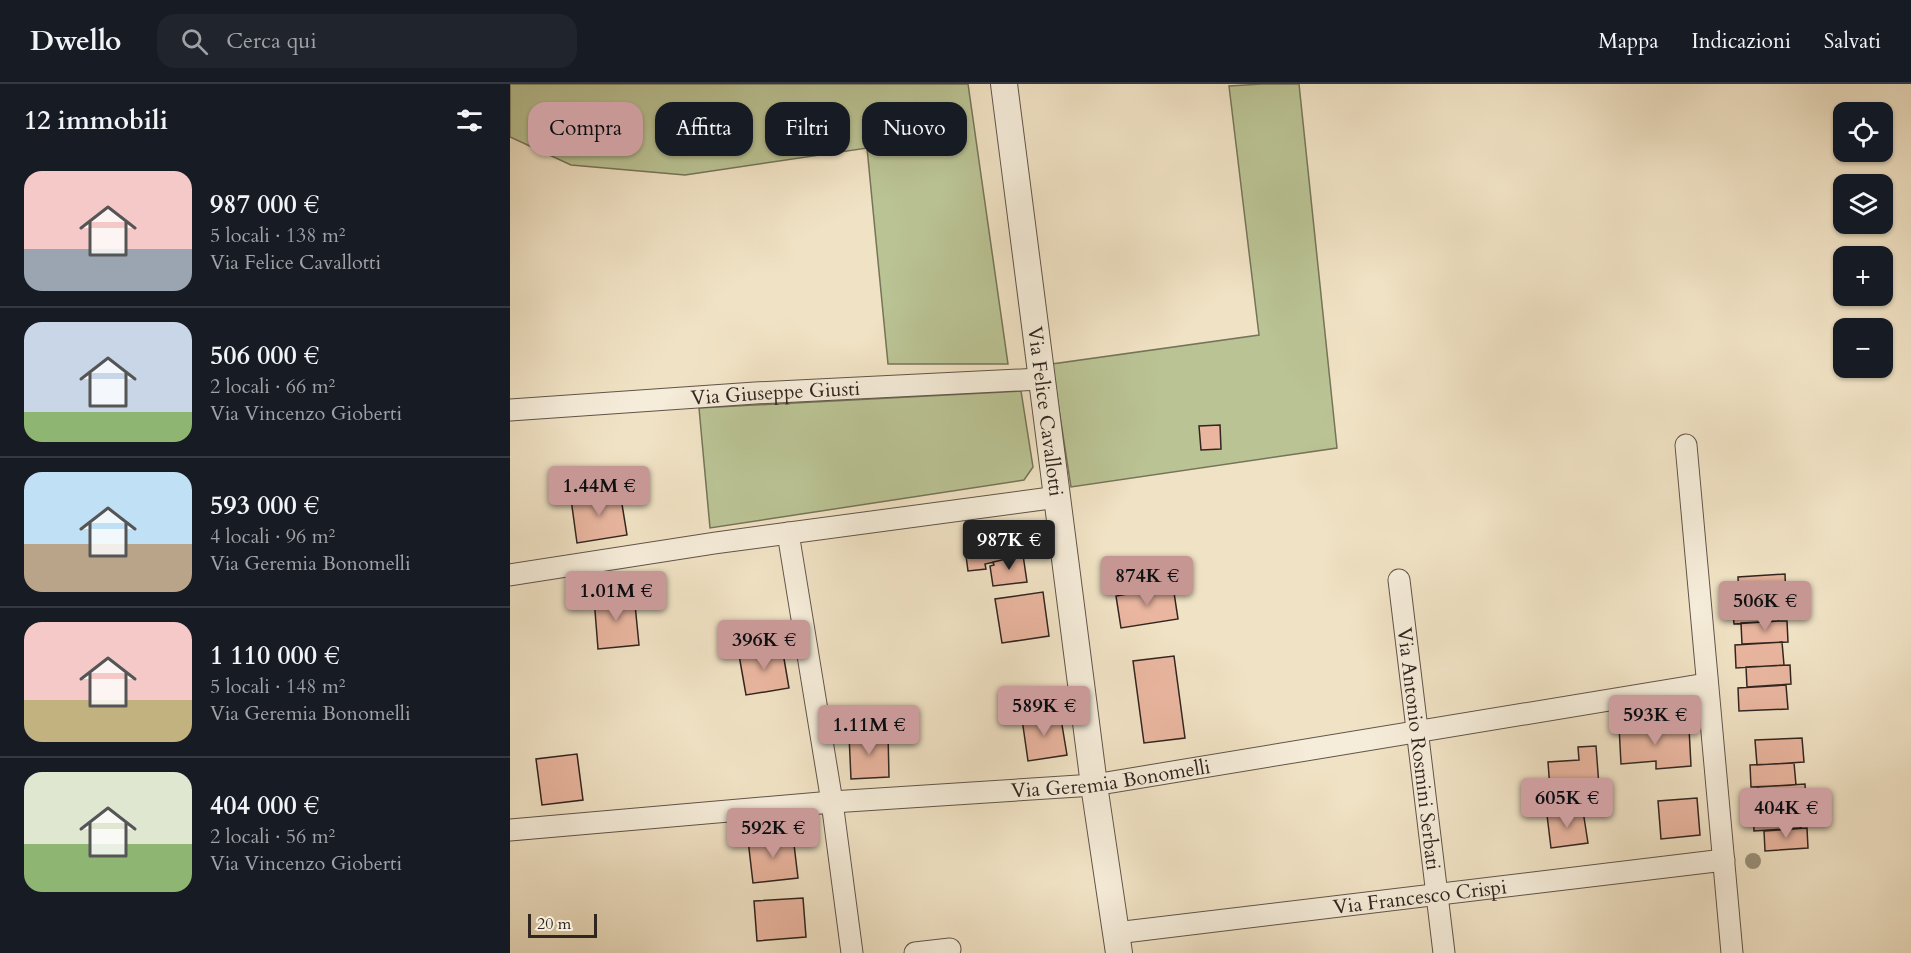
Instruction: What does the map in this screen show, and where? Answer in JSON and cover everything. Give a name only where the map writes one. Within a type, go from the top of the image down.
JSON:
[{"type":"street","name":"Via Felice Cavallotti","points":[[1004,84],[1040,379],[1058,497],[1094,785],[1118,943]]},
{"type":"street","name":"Via Giuseppe Giusti","points":[[510,410],[755,393],[1040,379]]},
{"type":"street","points":[[1686,445],[1732,953]]},
{"type":"street","points":[[510,575],[788,533],[1058,497]]},
{"type":"street","points":[[788,533],[832,802],[852,953]]},
{"type":"street","name":"Via Antonio Rosmini Serbati","points":[[1399,579],[1420,733],[1444,953]]},
{"type":"street","name":"Via Geremia Bonomelli","points":[[510,830],[832,802],[1094,785],[1706,684]]},
{"type":"street","name":"Via Francesco Crispi","points":[[1118,943],[1437,896],[1724,860]]},
{"type":"street","points":[[915,953],[950,949]]},
{"type":"green space","points":[[510,84],[968,84],[1008,364],[888,364],[868,156],[967,156],[967,102],[862,102],[862,149],[850,151],[850,102],[765,102],[765,156],[813,156],[685,175],[571,165],[551,156],[643,156],[643,102],[528,102],[528,145],[510,137]]},
{"type":"green space","points":[[1299,84],[1337,448],[1071,487],[1052,364],[1259,335],[1229,86]]},
{"type":"green space","points":[[1021,391],[1033,467],[1024,480],[710,528],[699,408]]},
{"type":"building","points":[[1220,425],[1221,449],[1201,450],[1199,426]]},
{"type":"building","points":[[620,492],[627,535],[577,543],[571,499]]},
{"type":"building","points":[[1019,543],[1023,555],[985,564],[986,569],[968,571],[965,548],[982,547],[985,551]]},
{"type":"building","points":[[1023,555],[1027,582],[993,586],[990,566],[994,565],[993,562]]},
{"type":"building","points":[[1785,574],[1786,599],[1739,602],[1738,577]]},
{"type":"building","points":[[1173,586],[1178,619],[1121,628],[1116,596]]},
{"type":"building","points":[[1043,592],[1049,636],[1002,643],[995,599]]},
{"type":"building","points":[[634,594],[639,645],[598,649],[594,598]]},
{"type":"building","points":[[1777,599],[1778,621],[1734,624],[1732,602]]},
{"type":"building","points":[[1787,621],[1788,642],[1742,644],[1741,623]]},
{"type":"building","points":[[1782,642],[1784,665],[1736,668],[1735,645]]},
{"type":"building","points":[[782,647],[789,688],[746,695],[739,655]]},
{"type":"building","points":[[1174,656],[1185,738],[1144,743],[1133,661]]},
{"type":"building","points":[[1790,665],[1791,684],[1747,687],[1746,667]]},
{"type":"building","points":[[1786,685],[1788,709],[1739,711],[1738,688]]},
{"type":"building","points":[[1060,713],[1067,755],[1028,761],[1022,719]]},
{"type":"building","points":[[1655,723],[1656,730],[1689,728],[1691,766],[1656,769],[1656,761],[1621,764],[1619,726]]},
{"type":"building","points":[[888,733],[889,777],[851,779],[849,735]]},
{"type":"building","points":[[1802,738],[1804,762],[1757,765],[1755,740]]},
{"type":"building","points":[[1596,746],[1599,786],[1550,789],[1548,762],[1579,760],[1578,747]]},
{"type":"building","points":[[577,754],[583,800],[542,805],[536,759]]},
{"type":"building","points":[[1794,763],[1796,785],[1751,787],[1750,765]]},
{"type":"building","points":[[1541,781],[1543,799],[1530,801],[1528,783]]},
{"type":"building","points":[[1805,784],[1806,805],[1759,808],[1758,787]]},
{"type":"building","points":[[1697,798],[1700,835],[1661,839],[1658,801]]},
{"type":"building","points":[[1800,806],[1801,828],[1754,831],[1753,808]]},
{"type":"building","points":[[1583,811],[1588,843],[1551,848],[1547,815]]},
{"type":"building","points":[[1807,828],[1808,848],[1765,851],[1764,831]]},
{"type":"building","points":[[793,836],[798,878],[753,883],[748,840]]},
{"type":"building","points":[[803,898],[806,937],[757,941],[754,901]]}]
